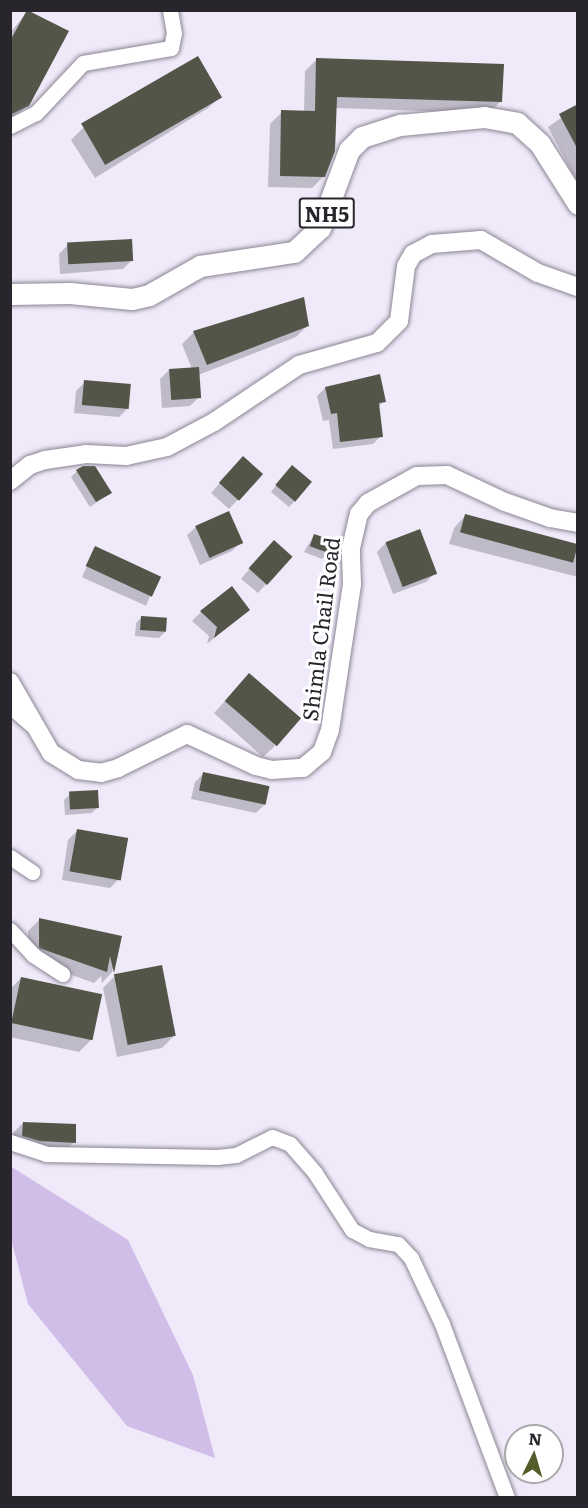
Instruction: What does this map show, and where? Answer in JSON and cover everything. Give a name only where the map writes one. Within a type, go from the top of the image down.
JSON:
[{"type":"highway","name":"NH5","points":[[10,294],[70,293],[132,298],[149,295],[200,266],[294,252],[320,228],[349,150],[377,130],[400,125],[484,117],[517,123],[540,144],[578,204]]},
{"type":"main road","points":[[10,481],[30,465],[45,460],[86,454],[126,456],[167,447],[224,416],[299,365],[377,343],[399,321],[406,266],[413,254],[432,244],[481,240],[538,273],[578,287]]},
{"type":"main road","name":"Shimla Chail Road","points":[[10,682],[51,753],[87,772],[118,768],[187,734],[256,766],[272,770],[303,768],[322,752],[330,730],[352,584],[351,548],[356,522],[368,503],[417,476],[447,475],[505,502],[550,518],[578,523]]},
{"type":"street","points":[[10,126],[36,113],[83,63],[168,50],[174,42],[170,10]]},
{"type":"street","points":[[10,706],[39,731]]},
{"type":"street","points":[[10,857],[32,872]]},
{"type":"street","points":[[10,930],[33,955],[62,974]]},
{"type":"street","points":[[10,1142],[46,1154],[217,1157],[236,1155],[272,1137],[290,1144],[315,1173],[352,1230],[369,1239],[398,1244],[411,1258],[442,1324],[507,1497]]},
{"type":"shaded area","points":[[10,1166],[128,1240],[193,1375],[215,1458],[127,1426],[28,1304],[11,1239]]},
{"type":"building","points":[[27,10],[69,31],[29,106],[10,115],[10,41]]},
{"type":"building","points":[[198,56],[222,98],[105,165],[81,124]]},
{"type":"building","points":[[316,58],[504,64],[502,102],[337,97],[335,151],[325,177],[280,176],[281,110],[315,111]]},
{"type":"building","points":[[578,104],[578,150],[559,114]]},
{"type":"building","points":[[132,239],[133,261],[68,264],[67,242]]},
{"type":"building","points":[[304,297],[309,326],[207,365],[193,331]]},
{"type":"building","points":[[199,367],[201,398],[171,400],[169,369]]},
{"type":"building","points":[[380,374],[386,402],[379,403],[383,437],[340,442],[337,413],[331,414],[325,387]]},
{"type":"building","points":[[84,380],[131,384],[129,409],[82,405]]},
{"type":"building","points":[[243,456],[263,474],[239,501],[219,483]]},
{"type":"building","points":[[292,465],[312,482],[295,502],[275,485]]},
{"type":"building","points":[[83,466],[95,466],[112,493],[96,502],[76,470]]},
{"type":"building","points":[[229,511],[243,543],[209,558],[195,526]]},
{"type":"building","points":[[465,514],[578,544],[573,563],[460,532]]},
{"type":"building","points":[[420,529],[437,574],[403,587],[385,542]]},
{"type":"building","points":[[314,534],[334,541],[330,553],[310,546]]},
{"type":"building","points":[[274,540],[293,557],[267,585],[249,568]]},
{"type":"building","points":[[95,546],[161,577],[152,597],[86,566]]},
{"type":"building","points":[[232,586],[250,610],[214,638],[217,627],[200,611]]},
{"type":"building","points":[[141,616],[167,618],[166,632],[140,630]]},
{"type":"building","points":[[249,673],[301,718],[277,746],[225,701]]},
{"type":"building","points":[[203,772],[270,786],[266,805],[199,791]]},
{"type":"building","points":[[98,790],[99,808],[70,809],[69,792]]},
{"type":"building","points":[[77,829],[128,838],[121,880],[70,871]]},
{"type":"building","points":[[39,918],[122,936],[114,973],[110,956],[107,972],[39,948]]},
{"type":"building","points":[[162,965],[176,1036],[128,1045],[114,974]]},
{"type":"building","points":[[21,977],[102,994],[92,1040],[11,1023]]},
{"type":"building","points":[[23,1122],[76,1124],[76,1143],[39,1141],[22,1136]]}]
